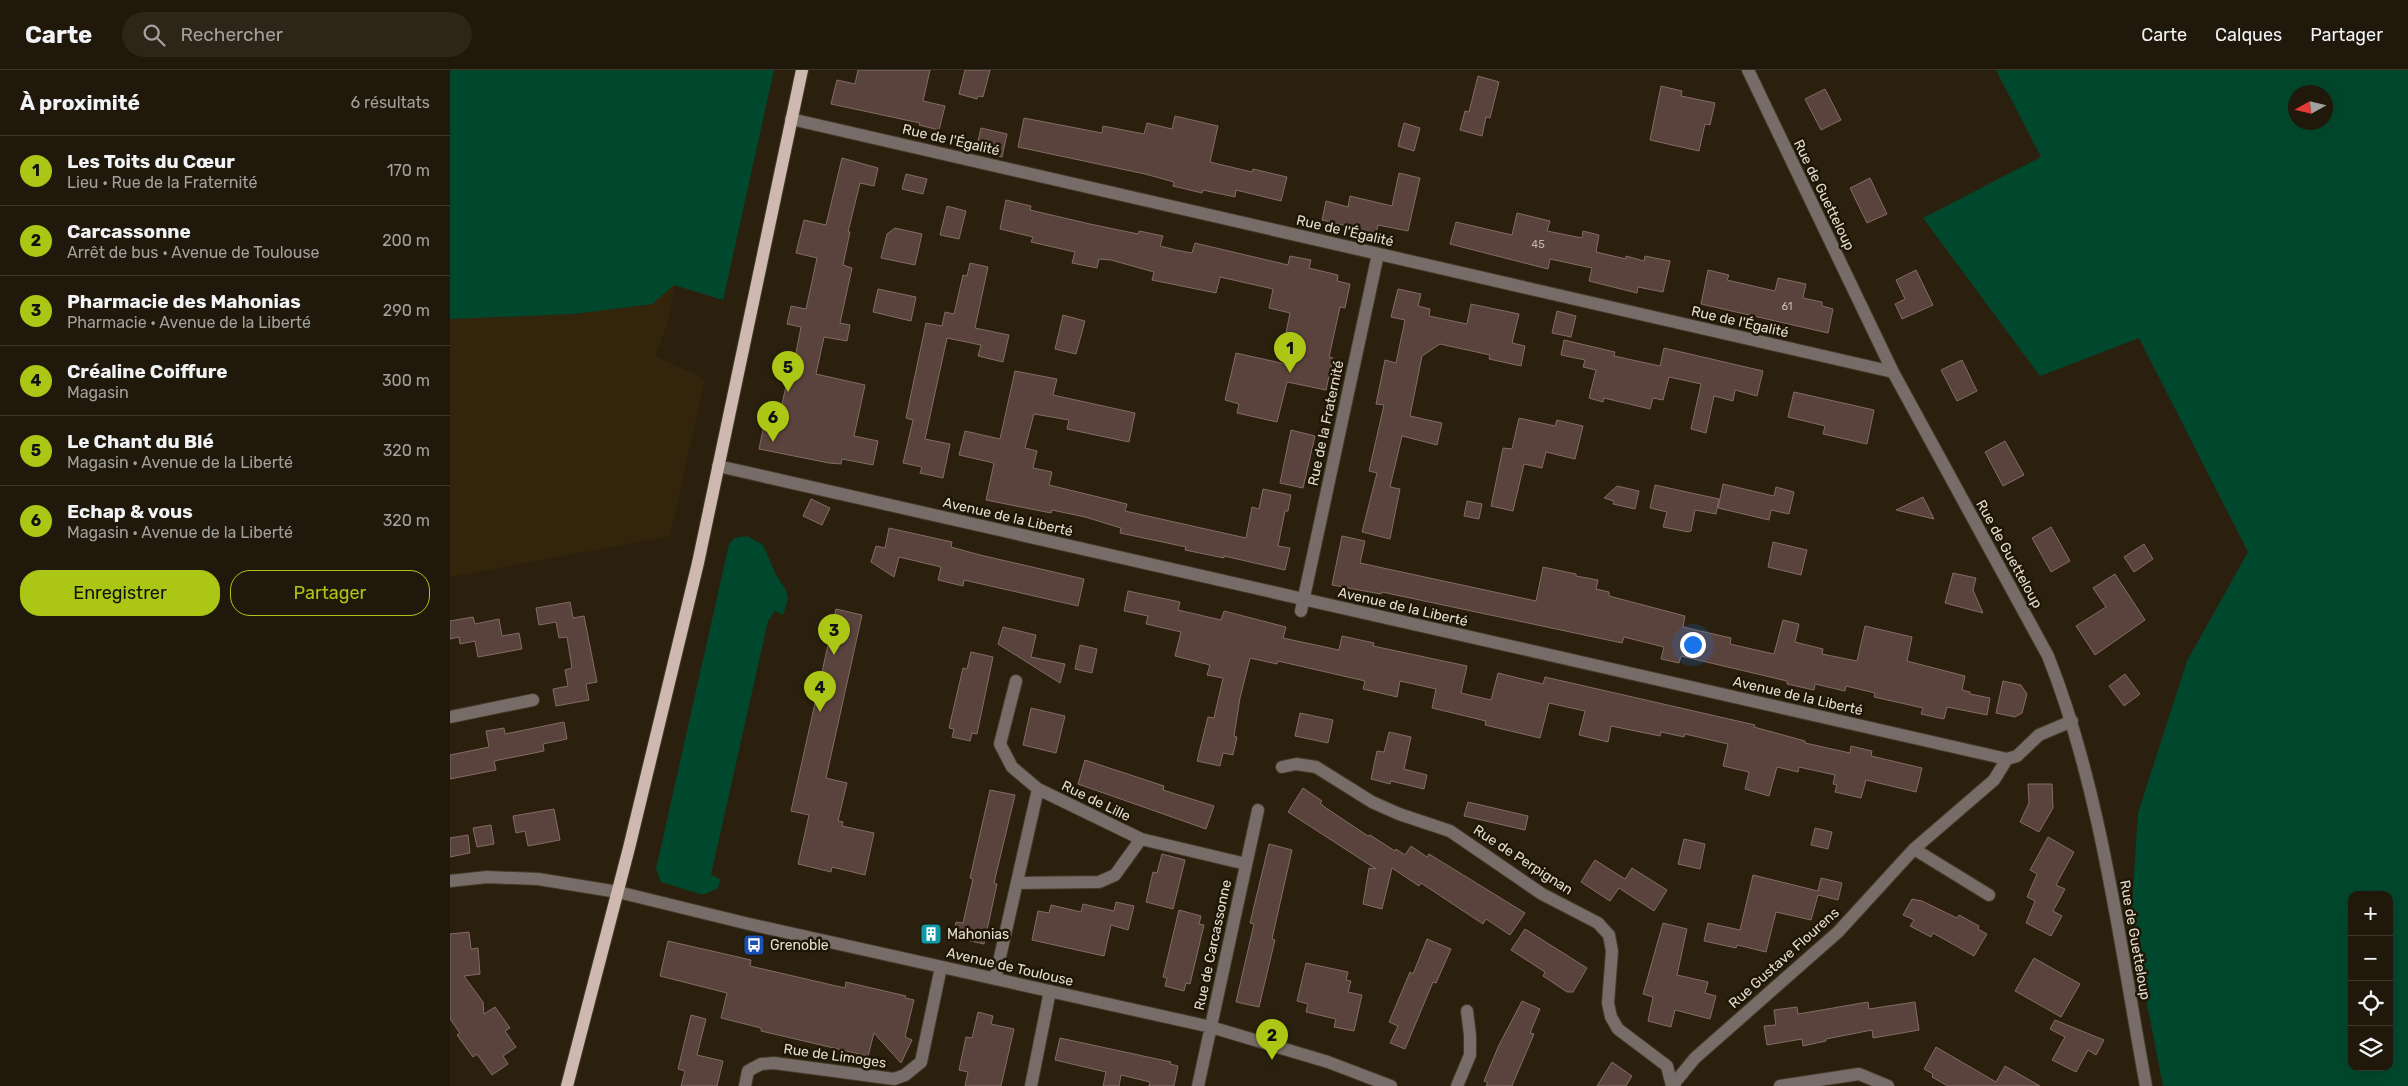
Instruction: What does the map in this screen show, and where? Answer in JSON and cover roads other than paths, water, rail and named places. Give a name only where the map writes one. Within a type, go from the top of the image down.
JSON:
[{"type":"main road","points":[[567,1086],[618,892],[698,563],[802,70]]},
{"type":"street","name":"Rue de Guetteloup","points":[[1748,70],[1893,372],[2048,656],[2072,721],[2103,853],[2146,1086]]},
{"type":"street","name":"Rue de l'Égalité","points":[[791,119],[1893,372]]},
{"type":"street","name":"Rue de la Fraternité","points":[[1302,605],[1378,254]]},
{"type":"street","name":"Avenue de la Liberté","points":[[718,466],[1302,605],[2007,759]]},
{"type":"street","name":"Rue de Lille","points":[[1016,681],[1000,744],[1012,767],[1038,789],[1141,839],[1246,864]]},
{"type":"street","points":[[450,717],[533,700]]},
{"type":"street","points":[[2007,759],[2017,756],[2039,735],[2072,721]]},
{"type":"street","name":"Rue Gustave Flourens","points":[[1673,1086],[1695,1058],[1838,932],[1914,849],[1994,780],[2007,759]]},
{"type":"street","name":"Rue de Perpignan","points":[[1282,767],[1296,764],[1316,767],[1372,802],[1399,814],[1450,831],[1542,894],[1598,923],[1608,936],[1612,951],[1608,1003],[1611,1017],[1618,1029],[1667,1066],[1673,1086]]},
{"type":"street","points":[[995,979],[1038,789]]},
{"type":"street","name":"Rue de Carcassonne","points":[[1198,1086],[1258,810]]},
{"type":"street","points":[[1017,884],[1099,882],[1115,875],[1141,839]]},
{"type":"street","points":[[1914,849],[1989,896]]},
{"type":"street","name":"Avenue de Toulouse","points":[[450,881],[487,877],[538,879],[618,892],[1211,1027],[1328,1062],[1391,1086]]},
{"type":"street","name":"Rue de Limoges","points":[[745,1086],[748,1072],[761,1064],[774,1063],[894,1080],[905,1075],[921,1062],[941,967]]},
{"type":"street","points":[[1031,1086],[1050,991]]},
{"type":"street","points":[[1457,1086],[1470,1055],[1470,1036],[1466,1010]]},
{"type":"street","points":[[1780,1086],[1859,1074],[1888,1086]]},
{"type":"place","name":"Les Toits du Cœur","points":[[1290,373]]},
{"type":"place","name":"Le Chant du Blé","points":[[788,392]]},
{"type":"place","name":"Echap & vous","points":[[773,442]]},
{"type":"place","name":"Pharmacie des Mahonias","points":[[834,655]]},
{"type":"place","name":"Créaline Coiffure","points":[[820,712]]},
{"type":"place","name":"Mahonias","points":[[931,934]]},
{"type":"place","name":"Grenoble","points":[[754,945]]},
{"type":"place","name":"Carcassonne","points":[[1272,1060]]}]
